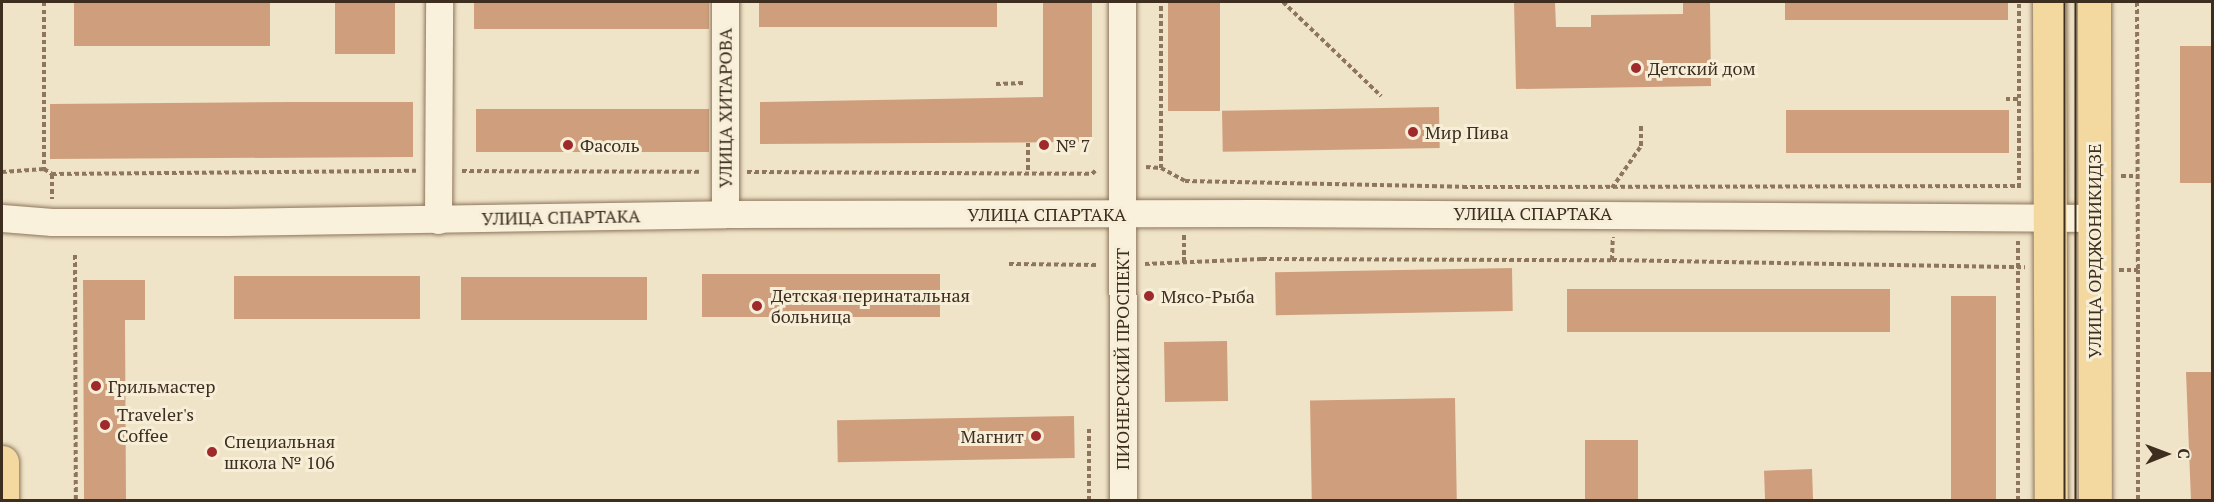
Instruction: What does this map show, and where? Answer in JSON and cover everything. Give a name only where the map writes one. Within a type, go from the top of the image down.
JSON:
[{"type":"main road","points":[[2049,2],[2034,218],[2050,269],[2051,501]]},
{"type":"main road","name":"УЛИЦА ОРДЖОНИКИДЗЕ","points":[[2094,2],[2095,501]]},
{"type":"main road","points":[[2,462],[2,501]]},
{"type":"street","points":[[438,220],[439,2]]},
{"type":"street","name":"УЛИЦА ХИТАРОВА","points":[[725,2],[725,214]]},
{"type":"street","name":"ПИОНЕРСКИЙ ПРОСПЕКТ","points":[[1122,2],[1122,501]]},
{"type":"street","name":"УЛИЦА СПАРТАКА","points":[[2,218],[52,222],[438,220],[725,214],[1121,213],[2093,218]]},
{"type":"path","points":[[44,2],[44,169]]},
{"type":"path","points":[[1161,2],[1161,168]]},
{"type":"path","points":[[1283,2],[1381,96]]},
{"type":"path","points":[[2018,501],[2018,267],[2034,218],[2019,186],[2019,2]]},
{"type":"path","points":[[2137,2],[2138,501]]},
{"type":"path","points":[[996,84],[1025,83]]},
{"type":"path","points":[[2006,99],[2019,99]]},
{"type":"path","points":[[1028,143],[1028,173]]},
{"type":"path","points":[[2,172],[44,169],[52,174],[439,171],[1092,174],[1100,167],[1123,167],[1161,168],[1185,181],[1464,187],[2019,186]]},
{"type":"path","points":[[75,255],[76,501]]},
{"type":"path","points":[[1009,264],[1121,265],[1262,259],[2050,269]]},
{"type":"path","points":[[2094,269],[2138,270]]},
{"type":"path","points":[[1089,429],[1089,501]]},
{"type":"building","points":[[74,2],[270,2],[270,46],[74,46]]},
{"type":"building","points":[[335,2],[395,2],[395,54],[335,54]]},
{"type":"building","points":[[474,2],[709,2],[709,29],[474,29]]},
{"type":"building","points":[[759,2],[997,2],[997,27],[759,27]]},
{"type":"building","points":[[1043,2],[1092,2],[1092,142],[760,144],[760,102],[1043,97]]},
{"type":"building","points":[[1168,2],[1220,2],[1220,111],[1168,111]]},
{"type":"building","points":[[1514,2],[1555,2],[1556,27],[1591,27],[1591,15],[1683,14],[1683,2],[1710,2],[1711,86],[1516,89]]},
{"type":"building","points":[[1785,2],[2008,2],[2008,20],[1785,20]]},
{"type":"building","points":[[2180,46],[2212,46],[2212,183],[2180,183]]},
{"type":"building","points":[[413,102],[413,157],[50,159],[50,104]]},
{"type":"building","points":[[1439,107],[1440,148],[1223,152],[1222,111]]},
{"type":"building","points":[[476,109],[709,109],[709,152],[476,152]]},
{"type":"building","points":[[1786,110],[2009,110],[2009,153],[1786,153]]},
{"type":"building","points":[[1512,268],[1513,311],[1276,315],[1275,272]]},
{"type":"building","points":[[702,274],[940,274],[940,317],[702,317]]},
{"type":"building","points":[[234,276],[420,276],[420,319],[234,319]]},
{"type":"building","points":[[461,277],[647,277],[647,320],[461,320]]},
{"type":"building","points":[[83,280],[145,280],[145,320],[125,320],[126,501],[84,501]]},
{"type":"building","points":[[1567,289],[1890,289],[1890,332],[1567,332]]},
{"type":"building","points":[[1951,296],[1996,296],[1996,500],[1951,500]]},
{"type":"building","points":[[1227,341],[1228,401],[1165,402],[1164,342]]},
{"type":"building","points":[[2186,372],[2212,372],[2212,501],[2191,501]]},
{"type":"building","points":[[1455,398],[1457,500],[1312,500],[1310,401]]},
{"type":"building","points":[[1074,416],[1075,458],[838,462],[837,420]]},
{"type":"building","points":[[1585,440],[1638,440],[1638,500],[1585,500]]},
{"type":"building","points":[[1812,469],[1813,500],[1765,500],[1764,471]]},
{"type":"tram line","points":[[2065,2],[2065,500]]},
{"type":"tram line","points":[[2076,2],[2076,500]]},
{"type":"place","name":"Детский дом","points":[[1636,68]]},
{"type":"place","name":"Мир Пива","points":[[1413,132]]},
{"type":"place","name":"Фасоль","points":[[568,145]]},
{"type":"place","name":"№ 7","points":[[1044,145]]},
{"type":"place","name":"Мясо-Рыба","points":[[1149,296]]},
{"type":"place","name":"Детская перинатальная больница","points":[[757,306]]},
{"type":"place","name":"Грильмастер","points":[[96,386]]},
{"type":"place","name":"Traveler's Coffee","points":[[105,425]]},
{"type":"place","name":"Магнит","points":[[1036,436]]},
{"type":"place","name":"Специальная школа № 106","points":[[212,452]]}]
